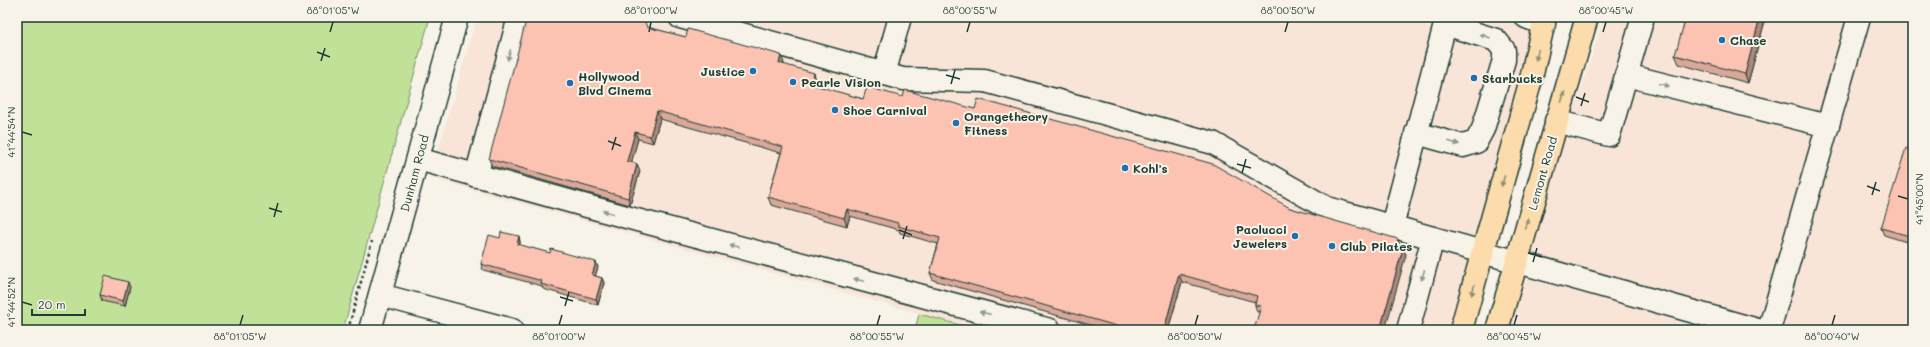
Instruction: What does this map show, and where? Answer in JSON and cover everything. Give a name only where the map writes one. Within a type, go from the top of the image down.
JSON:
[{"type":"main road","name":"Lemont Road","points":[[1497,330],[1587,17]]},
{"type":"main road","points":[[1461,330],[1530,83],[1538,19]]},
{"type":"street","name":"Dunham Road","points":[[370,330],[458,17]]},
{"type":"street","points":[[476,176],[519,17]]},
{"type":"street","points":[[680,17],[903,79],[986,81],[1213,143],[1327,208],[1758,330]]},
{"type":"street","points":[[884,74],[900,17]]},
{"type":"street","points":[[1556,121],[1609,135],[1643,17]]},
{"type":"street","points":[[1769,330],[1859,17]]},
{"type":"street","points":[[1392,226],[1416,133],[1446,20],[1496,40],[1504,50],[1504,60],[1484,129],[1476,142],[1463,146],[1416,133]]},
{"type":"street","points":[[1626,75],[1828,126]]},
{"type":"street","points":[[418,159],[784,260],[1050,330]]},
{"type":"street","points":[[1408,330],[1433,238]]},
{"type":"street","points":[[380,295],[512,330]]},
{"type":"shaded area","points":[[477,17],[1534,17],[1529,44],[1448,330],[979,330],[430,178]]},
{"type":"shaded area","points":[[1604,17],[1913,17],[1913,330],[1508,330],[1554,163],[1577,103]]},
{"type":"green space","points":[[17,17],[430,17],[343,330],[17,330]]},
{"type":"green space","points":[[919,314],[979,330],[915,330]]},
{"type":"building","points":[[527,17],[633,17],[644,20],[647,27],[686,37],[688,29],[781,55],[779,63],[814,73],[811,84],[863,99],[867,87],[903,97],[905,90],[975,109],[978,99],[1213,164],[1290,208],[1398,239],[1396,246],[1403,248],[1380,330],[1254,330],[1261,306],[1255,305],[1257,296],[1179,274],[1164,330],[1131,330],[930,273],[940,238],[898,226],[898,223],[847,209],[844,218],[768,197],[783,147],[657,111],[650,136],[635,132],[627,161],[637,164],[628,198],[489,159]]},
{"type":"building","name":"Chase","points":[[1686,17],[1760,17],[1745,74],[1675,55]]},
{"type":"building","points":[[1906,148],[1913,150],[1913,237],[1881,228]]},
{"type":"building","points":[[501,232],[519,236],[517,244],[550,253],[551,249],[596,262],[592,275],[602,278],[596,299],[541,284],[542,281],[481,264],[489,235],[500,238]]},
{"type":"building","points":[[105,276],[128,282],[123,301],[100,295]]},
{"type":"place","name":"Chase","points":[[1722,40]]},
{"type":"place","name":"Justice","points":[[753,71]]},
{"type":"place","name":"Starbucks","points":[[1474,78]]},
{"type":"place","name":"Pearle Vision","points":[[793,82]]},
{"type":"place","name":"Hollywood Blvd Cinema","points":[[570,83]]},
{"type":"place","name":"Shoe Carnival","points":[[835,110]]},
{"type":"place","name":"Orangetheory Fitness","points":[[956,123]]},
{"type":"place","name":"Kohl's","points":[[1125,168]]},
{"type":"place","name":"Paolucci Jewelers","points":[[1295,236]]},
{"type":"place","name":"Club Pilates","points":[[1332,246]]}]
